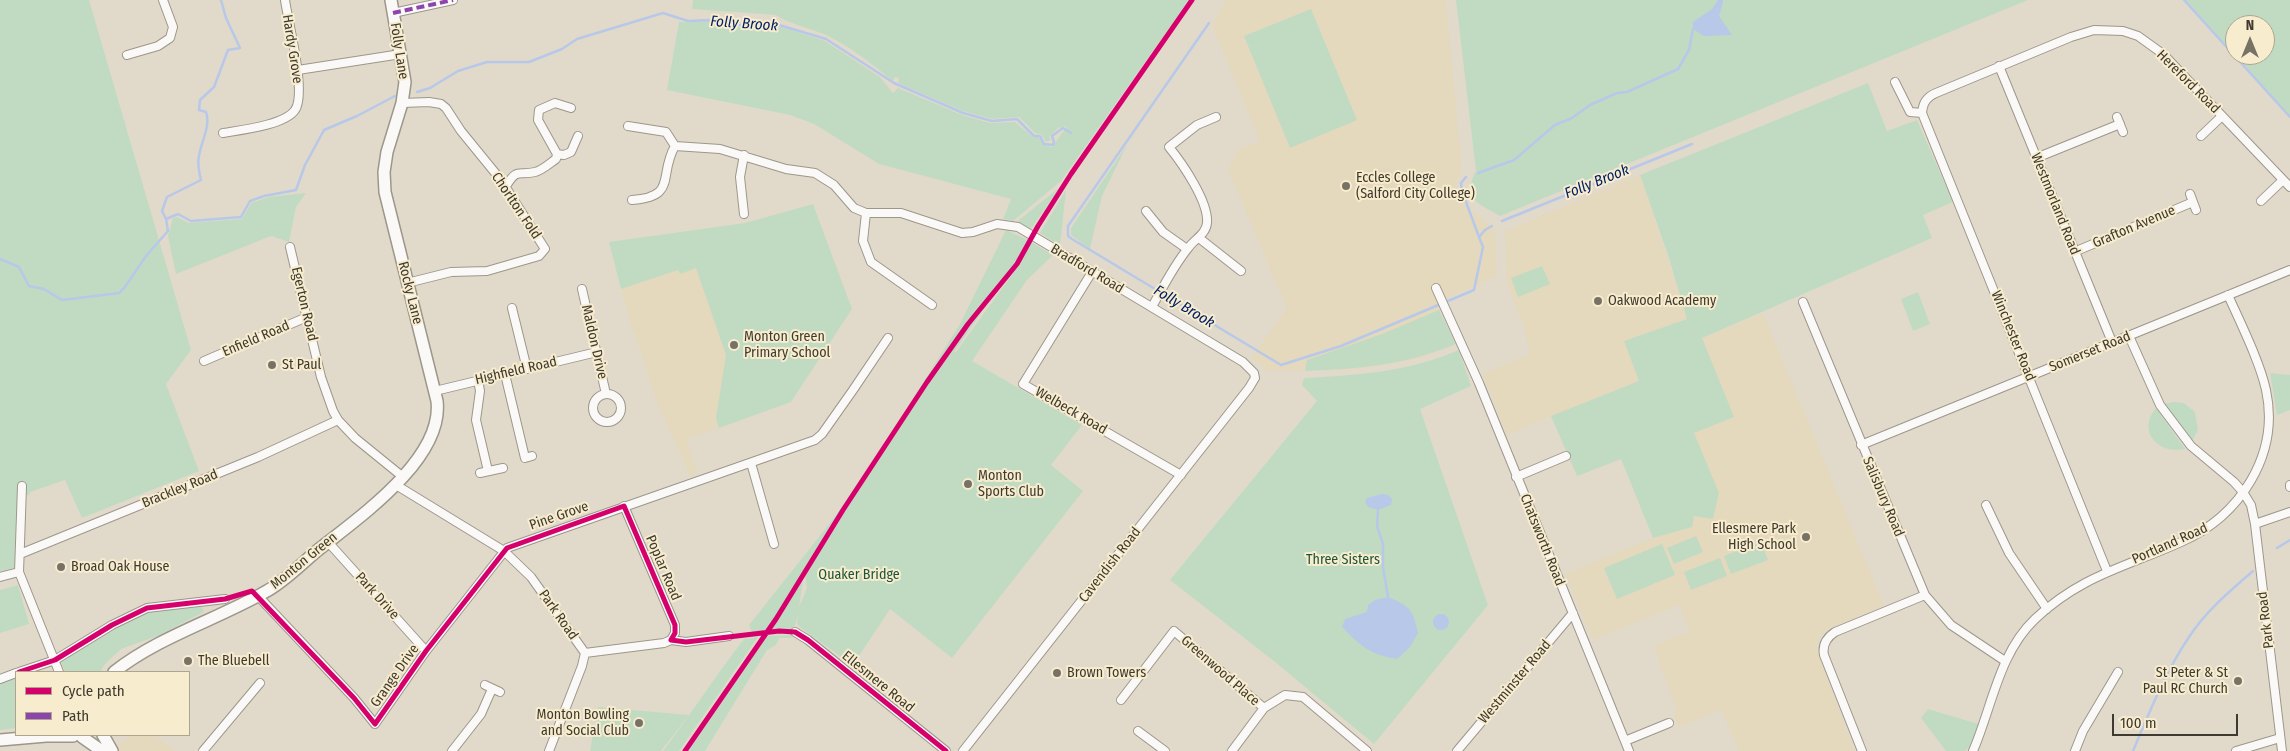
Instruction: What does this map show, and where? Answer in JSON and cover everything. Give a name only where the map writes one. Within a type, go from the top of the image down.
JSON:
[{"type":"main road","name":"Folly Lane","points":[[391,0],[404,82],[402,103]]},
{"type":"main road","name":"Rocky Lane","points":[[400,481],[421,452],[433,431],[437,410],[435,391],[387,202],[384,182],[387,152],[402,103]]},
{"type":"main road","name":"Monton Green","points":[[115,671],[126,662],[267,591],[400,481]]},
{"type":"main road","points":[[0,740],[33,736],[78,736],[102,751]]},
{"type":"main road","points":[[104,736],[112,751]]},
{"type":"street","points":[[127,55],[158,46],[170,38],[173,27],[163,0]]},
{"type":"street","name":"Hardy Grove","points":[[223,133],[254,128],[290,115],[296,109],[298,101],[298,70],[285,0]]},
{"type":"street","points":[[393,13],[453,0]]},
{"type":"street","name":"Hereford Road","points":[[1922,113],[1925,102],[1936,93],[1999,66],[2071,37],[2094,30],[2123,32],[2138,36],[2163,54],[2290,187]]},
{"type":"street","points":[[298,70],[401,54]]},
{"type":"street","name":"Westmorland Road","points":[[1999,66],[2112,342]]},
{"type":"street","points":[[1895,82],[1910,112],[1922,113]]},
{"type":"street","name":"Chorlton Fold","points":[[402,103],[429,102],[441,104],[446,108],[461,131],[506,186],[545,249],[539,256],[487,271],[451,272],[407,283]]},
{"type":"street","points":[[506,186],[513,175],[525,171],[538,171],[556,159],[557,154],[538,120],[539,110],[555,103],[571,108]]},
{"type":"street","name":"Winchester Road","points":[[1922,113],[2030,376],[2107,571]]},
{"type":"street","points":[[1199,114],[1203,122]]},
{"type":"street","points":[[2201,136],[2222,116]]},
{"type":"street","points":[[1169,147],[1192,128],[1216,117]]},
{"type":"street","points":[[2036,158],[2120,124]]},
{"type":"street","points":[[628,126],[666,132],[675,146]]},
{"type":"street","points":[[557,154],[564,155],[571,152],[578,136]]},
{"type":"street","points":[[1152,307],[1169,277],[1207,225],[1205,210],[1191,178],[1164,140]]},
{"type":"street","points":[[675,146],[720,149],[786,169],[808,172],[824,177],[834,185],[851,205],[866,213],[863,241],[871,262],[932,306]]},
{"type":"street","points":[[632,200],[655,196],[662,190],[668,157],[675,146]]},
{"type":"street","points":[[744,155],[740,177],[744,214]]},
{"type":"street","points":[[2261,201],[2283,180]]},
{"type":"street","name":"Grafton Avenue","points":[[2074,252],[2194,206],[2190,194]]},
{"type":"street","points":[[1146,211],[1163,232],[1188,249]]},
{"type":"street","name":"Bradford Road","points":[[866,213],[901,213],[962,233],[973,232],[998,224],[1014,226],[1243,362],[1251,368],[1255,378]]},
{"type":"street","points":[[1199,238],[1242,271]]},
{"type":"street","name":"Egerton Road","points":[[290,247],[327,397],[338,420],[400,481]]},
{"type":"street","name":"Somerset Road","points":[[1862,445],[2290,270]]},
{"type":"street","name":"Welbeck Road","points":[[1092,272],[1023,384],[1181,475]]},
{"type":"street","name":"Maldon Drive","points":[[582,289],[606,394]]},
{"type":"street","name":"Chatsworth Road","points":[[1438,292],[1479,383],[1629,751]]},
{"type":"street","name":"Portland Road","points":[[1973,751],[1986,721],[2005,661],[2034,620],[2065,593],[2107,571],[2181,542],[2211,527],[2235,505],[2253,478],[2263,454],[2267,438],[2268,413],[2266,389],[2228,295]]},
{"type":"street","name":"Salisbury Road","points":[[1803,302],[1924,594],[1951,625],[2005,661]]},
{"type":"street","points":[[512,308],[527,369]]},
{"type":"street","name":"Enfield Road","points":[[204,361],[307,317]]},
{"type":"street","points":[[2129,336],[2160,405],[2191,446],[2234,482],[2243,492]]},
{"type":"street","name":"Pine Grove","points":[[504,551],[519,542],[810,443],[818,438],[888,338]]},
{"type":"street","name":"Highfield Road","points":[[435,391],[597,352]]},
{"type":"street","points":[[505,374],[525,458],[532,456]]},
{"type":"street","name":"Cavendish Road","points":[[963,751],[1250,388],[1255,378]]},
{"type":"street","points":[[478,380],[480,391],[476,420],[488,471]]},
{"type":"street","name":"Brackley Road","points":[[20,554],[258,457],[338,420]]},
{"type":"street","points":[[1516,477],[1566,456]]},
{"type":"street","points":[[751,463],[774,544]]},
{"type":"street","points":[[480,473],[503,468]]},
{"type":"street","name":"Park Road","points":[[400,481],[504,551],[531,577],[585,653],[664,643],[670,640],[686,642],[729,636]]},
{"type":"street","points":[[22,486],[20,572],[59,671]]},
{"type":"street","name":"Park Road","points":[[2243,492],[2251,505],[2255,524],[2282,751]]},
{"type":"street","name":"Poplar Road","points":[[624,506],[674,625],[675,633],[670,640]]},
{"type":"street","points":[[1986,506],[2009,553],[2047,609]]},
{"type":"street","points":[[2255,524],[2290,512]]},
{"type":"street","name":"Park Drive","points":[[328,542],[426,651]]},
{"type":"street","name":"Grange Drive","points":[[258,596],[354,698],[375,724],[426,651],[504,551]]},
{"type":"street","points":[[0,577],[20,572]]},
{"type":"street","points":[[1862,751],[1824,655],[1824,643],[1834,632],[1924,594]]},
{"type":"street","points":[[24,671],[55,660],[112,625],[147,608],[225,599]]},
{"type":"street","name":"Westminster Road","points":[[1457,751],[1572,613]]},
{"type":"street","name":"Greenwood Place","points":[[1121,700],[1174,631],[1264,708]]},
{"type":"street","name":"Ellesmere Road","points":[[795,632],[808,640],[946,751]]},
{"type":"street","points":[[549,751],[585,653]]},
{"type":"street","points":[[2075,751],[2083,731],[2118,672]]},
{"type":"street","points":[[0,678],[15,674]]},
{"type":"street","points":[[203,751],[260,683]]},
{"type":"street","points":[[452,751],[481,714],[492,689]]},
{"type":"street","points":[[1232,751],[1264,708],[1285,695],[1303,696],[1368,751]]},
{"type":"street","points":[[1625,742],[1669,723]]},
{"type":"street","points":[[1138,731],[1165,751]]},
{"type":"street","points":[[2236,751],[2280,738]]},
{"type":"shaded area","name":"Eccles College (Salford City College)","points":[[1226,0],[1446,0],[1461,162],[1460,173],[1456,183],[1456,193],[1466,206],[1495,229],[1497,276],[1442,300],[1439,310],[1456,344],[1425,357],[1357,369],[1269,371],[1251,358],[1287,309],[1228,169],[1239,149],[1260,141],[1212,25]]},
{"type":"shaded area","points":[[1640,175],[1695,341],[1763,313],[1884,606],[1830,628],[1821,635],[1816,648],[1854,751],[1739,751],[1721,710],[1678,727],[1673,713],[1677,711],[1653,646],[1690,631],[1679,605],[1593,640],[1565,574],[1653,538],[1621,459],[1577,476],[1551,416],[1507,435],[1483,374],[1530,354],[1524,326],[1507,283],[1505,231]]},
{"type":"shaded area","name":"Monton Green Primary School","points":[[813,204],[852,309],[791,402],[686,439],[697,474],[690,476],[655,397],[635,333],[631,326],[609,242],[745,223]]},
{"type":"shaded area","points":[[132,736],[155,736],[175,751],[109,751]]},
{"type":"green space","points":[[0,0],[89,0],[191,350],[166,384],[199,471],[82,518],[65,480],[30,492],[29,495],[20,496],[19,506],[16,510],[15,568],[0,571]]},
{"type":"green space","points":[[693,0],[1189,0],[1061,181],[1013,221],[1003,219],[1011,199],[879,164],[814,124],[790,115],[667,90],[679,22],[711,21],[729,27],[779,26],[825,41],[880,77],[893,93],[898,88],[962,115],[990,123],[1015,122],[1033,137],[1039,137],[1044,145],[1052,147],[1067,126],[1058,128],[1049,137],[1051,140],[1046,142],[1041,134],[1035,133],[1019,117],[992,119],[963,111],[898,83],[899,78],[895,77],[893,81],[853,50],[820,32],[787,21],[776,15],[692,9]]},
{"type":"green space","points":[[1456,0],[2028,0],[1500,216],[1479,203],[1471,194],[1470,188],[1476,171]]},
{"type":"green space","points":[[2184,0],[2290,0],[2290,117],[2243,65],[2275,65],[2275,15],[2225,15],[2225,45]]},
{"type":"green space","points":[[1311,9],[1357,120],[1290,148],[1244,36]]},
{"type":"green space","points":[[1868,83],[1887,131],[1917,120],[1953,202],[1923,215],[1932,238],[1702,338],[1734,417],[1694,433],[1719,493],[1713,519],[1694,516],[1692,527],[1653,538],[1621,459],[1577,476],[1551,416],[1639,381],[1624,341],[1687,319],[1668,255],[1640,175]]},
{"type":"green space","points":[[1127,145],[1102,196],[1090,249],[1071,235],[1071,228]]},
{"type":"green space","points":[[1060,187],[1031,229],[1018,222],[1019,220]]},
{"type":"green space","points":[[1066,190],[1060,246],[1040,233]]},
{"type":"green space","points":[[306,193],[296,207],[289,242],[271,236],[176,274],[168,236],[173,218],[177,217],[189,223],[242,219],[251,203],[269,197]]},
{"type":"green space","name":"Monton Green Primary School","points":[[813,204],[852,309],[791,402],[719,428],[716,418],[726,355],[696,268],[680,274],[678,270],[621,289],[609,242],[745,223]]},
{"type":"green space","name":"Monton Sports Club","points":[[1006,230],[1027,240],[1009,273],[954,352],[956,352],[1019,265],[1031,242],[1053,255],[1027,280],[972,361],[1082,425],[1051,465],[1083,491],[952,658],[890,609],[861,653],[851,664],[801,628],[797,624],[798,614],[793,633],[769,633],[803,580],[799,607],[807,588],[805,575],[877,461],[835,520],[765,633],[753,634],[749,625],[834,518],[879,452],[960,324]]},
{"type":"green space","points":[[1542,266],[1550,284],[1518,297],[1511,278]]},
{"type":"green space","points":[[1918,292],[1930,324],[1913,331],[1901,299]]},
{"type":"green space","points":[[1439,310],[1456,344],[1419,357],[1382,365],[1305,371],[1307,360],[1382,334]]},
{"type":"green space","name":"Three Sisters","points":[[1459,350],[1471,386],[1420,409],[1488,605],[1374,744],[1275,662],[1170,580],[1317,401],[1302,385],[1304,378],[1364,374],[1402,368]]},
{"type":"green space","points":[[2270,373],[2290,375],[2290,410],[2277,415]]},
{"type":"green space","points":[[2184,403],[2195,412],[2198,430],[2192,441],[2164,404]]},
{"type":"green space","points":[[2156,408],[2185,449],[2167,449],[2153,440],[2148,425],[2150,417]]},
{"type":"green space","points":[[1696,536],[1703,552],[1674,564],[1667,548]]},
{"type":"green space","points":[[1761,542],[1768,560],[1731,574],[1724,556]]},
{"type":"green space","points":[[1662,544],[1675,575],[1617,599],[1604,568]]},
{"type":"green space","points":[[1720,558],[1727,576],[1691,590],[1684,572]]},
{"type":"green space","points":[[18,585],[29,624],[0,633],[0,590]]},
{"type":"green space","points":[[200,604],[204,612],[157,636],[121,649],[105,664],[101,671],[65,671],[61,662],[116,625],[150,610]]},
{"type":"green space","points":[[791,635],[792,638],[779,638],[776,645],[767,650],[705,751],[686,751],[767,636]]},
{"type":"green space","points":[[758,637],[679,751],[663,751],[744,639]]},
{"type":"green space","points":[[15,677],[15,728],[0,730],[0,682]]},
{"type":"green space","name":"Monton Bowling and Social Club","points":[[598,707],[689,715],[661,751],[590,751]]},
{"type":"green space","points":[[1928,709],[1982,725],[1972,744],[1965,751],[1946,751],[1921,718]]},
{"type":"water","points":[[1718,0],[1723,0],[1719,16],[1732,35],[1704,36],[1693,29],[1693,22],[1712,9]]},
{"type":"water","points":[[1382,494],[1388,495],[1392,499],[1391,505],[1378,510],[1368,507],[1365,502],[1367,498]]},
{"type":"water","points":[[1388,597],[1409,609],[1414,618],[1418,633],[1410,647],[1397,659],[1379,655],[1366,649],[1342,627],[1345,619],[1367,612],[1368,605],[1375,600]]},
{"type":"water","points":[[1438,614],[1444,614],[1449,619],[1447,628],[1438,630],[1433,625],[1433,619]]},
{"type":"waterway","points":[[166,219],[162,211],[167,197],[201,180],[198,159],[207,128],[207,117],[206,112],[199,110],[200,100],[214,87],[228,50],[240,48],[226,18],[221,0]]},
{"type":"waterway","points":[[2184,0],[2290,117]]},
{"type":"waterway","name":"Folly Brook","points":[[417,92],[430,88],[458,71],[487,62],[529,62],[562,49],[577,39],[663,13],[688,21],[711,20],[729,25],[779,25],[826,39],[894,83],[963,113],[992,121],[1017,119],[1034,136],[1040,136],[1044,144],[1053,145],[1052,136],[1063,128],[1071,133]]},
{"type":"waterway","name":"Folly Brook","points":[[1209,23],[1068,226],[1068,236],[1072,239],[1281,365],[1341,346],[1474,290],[1483,247],[1479,237],[1492,226]]},
{"type":"waterway","points":[[1478,173],[1514,160],[1555,125],[1572,118],[1590,105],[1617,93],[1627,92],[1678,69],[1689,50],[1693,29]]},
{"type":"waterway","name":"Folly Brook","points":[[0,259],[19,267],[29,286],[44,289],[62,300],[119,293],[146,256],[168,231],[166,219],[178,214],[191,221],[241,217],[250,201],[264,196],[296,190],[305,165],[324,130],[357,116],[395,96]]},
{"type":"waterway","name":"Folly Brook","points":[[1502,221],[1692,144]]},
{"type":"waterway","points":[[1466,177],[1461,183],[1462,191],[1479,237]]},
{"type":"waterway","points":[[1378,510],[1377,526],[1383,544],[1383,567],[1388,597]]},
{"type":"waterway","points":[[2277,548],[2290,540]]},
{"type":"waterway","points":[[2133,751],[2165,678],[2189,637],[2211,610],[2253,571]]},
{"type":"marked path","points":[[393,13],[453,0]]},
{"type":"cycle path","points":[[685,751],[776,619],[843,510],[927,382],[968,324],[1017,264],[1038,226],[1071,174],[1192,0]]},
{"type":"cycle path","points":[[22,671],[55,660],[112,625],[147,608],[225,599],[252,591],[354,698],[375,724],[426,651],[507,548],[624,506],[675,625],[675,633],[671,640],[686,642],[779,631],[795,632],[808,640],[946,751]]},
{"type":"place","name":"Eccles College (Salford City College)","points":[[1346,186]]},
{"type":"place","name":"Oakwood Academy","points":[[1598,301]]},
{"type":"place","name":"Monton Green Primary School","points":[[734,345]]},
{"type":"place","name":"St Paul","points":[[272,365]]},
{"type":"place","name":"Monton Sports Club","points":[[968,484]]},
{"type":"place","name":"Ellesmere Park High School","points":[[1806,537]]},
{"type":"place","name":"Broad Oak House","points":[[61,567]]},
{"type":"place","name":"The Bluebell","points":[[188,661]]},
{"type":"place","name":"Brown Towers","points":[[1057,673]]},
{"type":"place","name":"St Peter & St Paul RC Church","points":[[2238,681]]},
{"type":"place","name":"Monton Bowling and Social Club","points":[[639,723]]},
{"type":"park label","name":"Quaker Bridge","points":[[859,575]]}]
